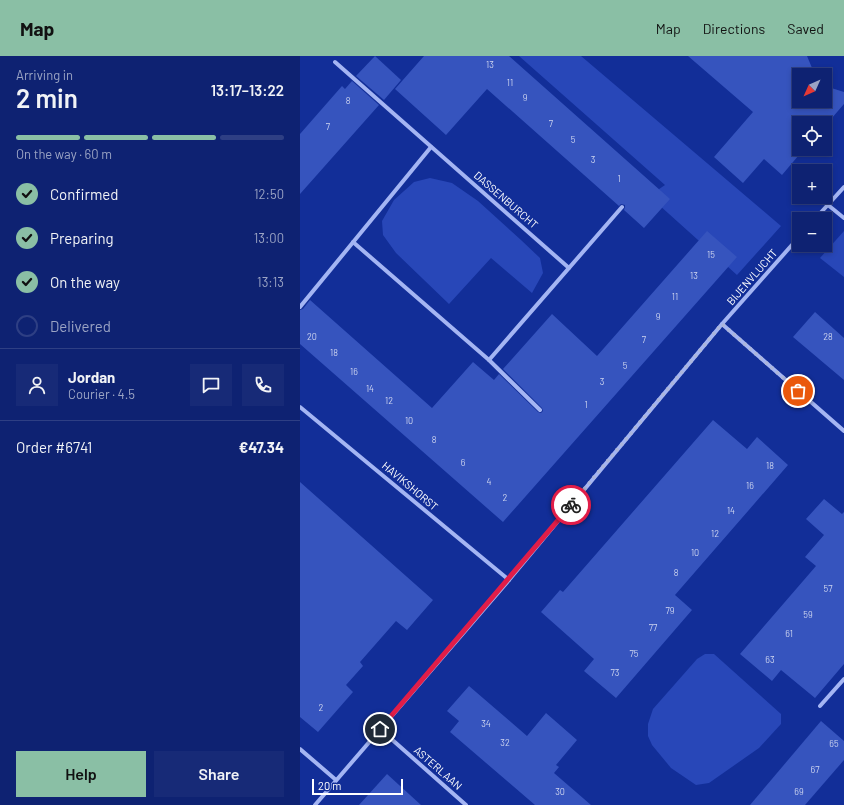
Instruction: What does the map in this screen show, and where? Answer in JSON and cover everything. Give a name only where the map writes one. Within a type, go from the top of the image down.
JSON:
[{"type":"street","name":"DASSENBURCHT","points":[[335,62],[569,268]]},
{"type":"street","points":[[300,307],[431,146]]},
{"type":"street","points":[[822,212],[844,187]]},
{"type":"street","points":[[828,205],[844,218]]},
{"type":"street","points":[[489,360],[622,207]]},
{"type":"street","points":[[353,242],[489,360],[540,410]]},
{"type":"street","name":"BIJENVLUCHT","points":[[315,805],[508,580],[722,324],[792,245]]},
{"type":"street","points":[[722,324],[844,431]]},
{"type":"street","name":"HAVIKSHORST","points":[[300,406],[508,580]]},
{"type":"street","points":[[820,706],[844,679]]},
{"type":"street","name":"ASTERLAAN","points":[[380,729],[466,805]]},
{"type":"street","points":[[300,748],[336,780]]},
{"type":"shaded area","points":[[519,56],[581,56],[781,226],[737,275],[649,196],[665,185]]},
{"type":"shaded area","points":[[430,178],[452,183],[478,201],[540,258],[543,273],[532,293],[491,258],[449,304],[396,253],[383,235],[382,221],[394,200],[414,182]]},
{"type":"shaded area","points":[[844,231],[844,277],[820,258],[825,252],[832,252],[832,244]]},
{"type":"shaded area","points":[[705,654],[714,654],[781,714],[781,724],[759,748],[709,783],[696,785],[671,768],[652,745],[648,736],[648,724],[653,709],[697,659]]},
{"type":"building","points":[[375,56],[401,80],[384,100],[356,76]]},
{"type":"building","points":[[424,56],[509,56],[670,199],[644,228],[624,210],[625,205],[621,204],[619,206],[487,89],[446,135],[395,89]]},
{"type":"building","points":[[688,56],[807,56],[812,68],[792,68],[792,108],[832,108],[832,88],[844,92],[844,104],[832,118],[832,116],[792,116],[792,156],[798,156],[782,175],[764,159],[743,183],[714,157],[753,112]]},
{"type":"building","points":[[352,81],[379,105],[300,194],[300,134],[342,86],[345,89]]},
{"type":"building","points":[[707,231],[737,257],[503,522],[300,344],[300,310],[303,309],[310,300],[432,408],[473,362],[494,380],[499,374],[538,412],[541,413],[543,411],[542,408],[503,369],[552,314],[597,356]]},
{"type":"building","points":[[815,312],[844,338],[844,380],[793,337]]},
{"type":"building","points":[[713,420],[747,449],[757,437],[788,465],[675,595],[692,610],[616,698],[584,671],[594,659],[541,612],[560,590],[563,592]]},
{"type":"building","points":[[300,482],[433,600],[407,630],[396,621],[360,662],[363,666],[346,685],[353,692],[318,732],[300,717]]},
{"type":"building","points":[[824,499],[842,514],[844,512],[844,664],[815,698],[781,670],[772,681],[740,654],[816,566],[805,557],[824,535],[806,519]]},
{"type":"building","points":[[469,686],[527,736],[546,713],[577,740],[556,765],[559,767],[554,773],[591,805],[535,805],[450,732],[459,721],[447,711]]},
{"type":"building","points":[[821,721],[844,741],[844,760],[805,805],[750,805]]},
{"type":"building","points":[[387,774],[421,805],[359,805]]},
{"type":"way so far","points":[[571,505],[722,324],[798,391]]},
{"type":"route","points":[[380,729],[571,505]]}]
